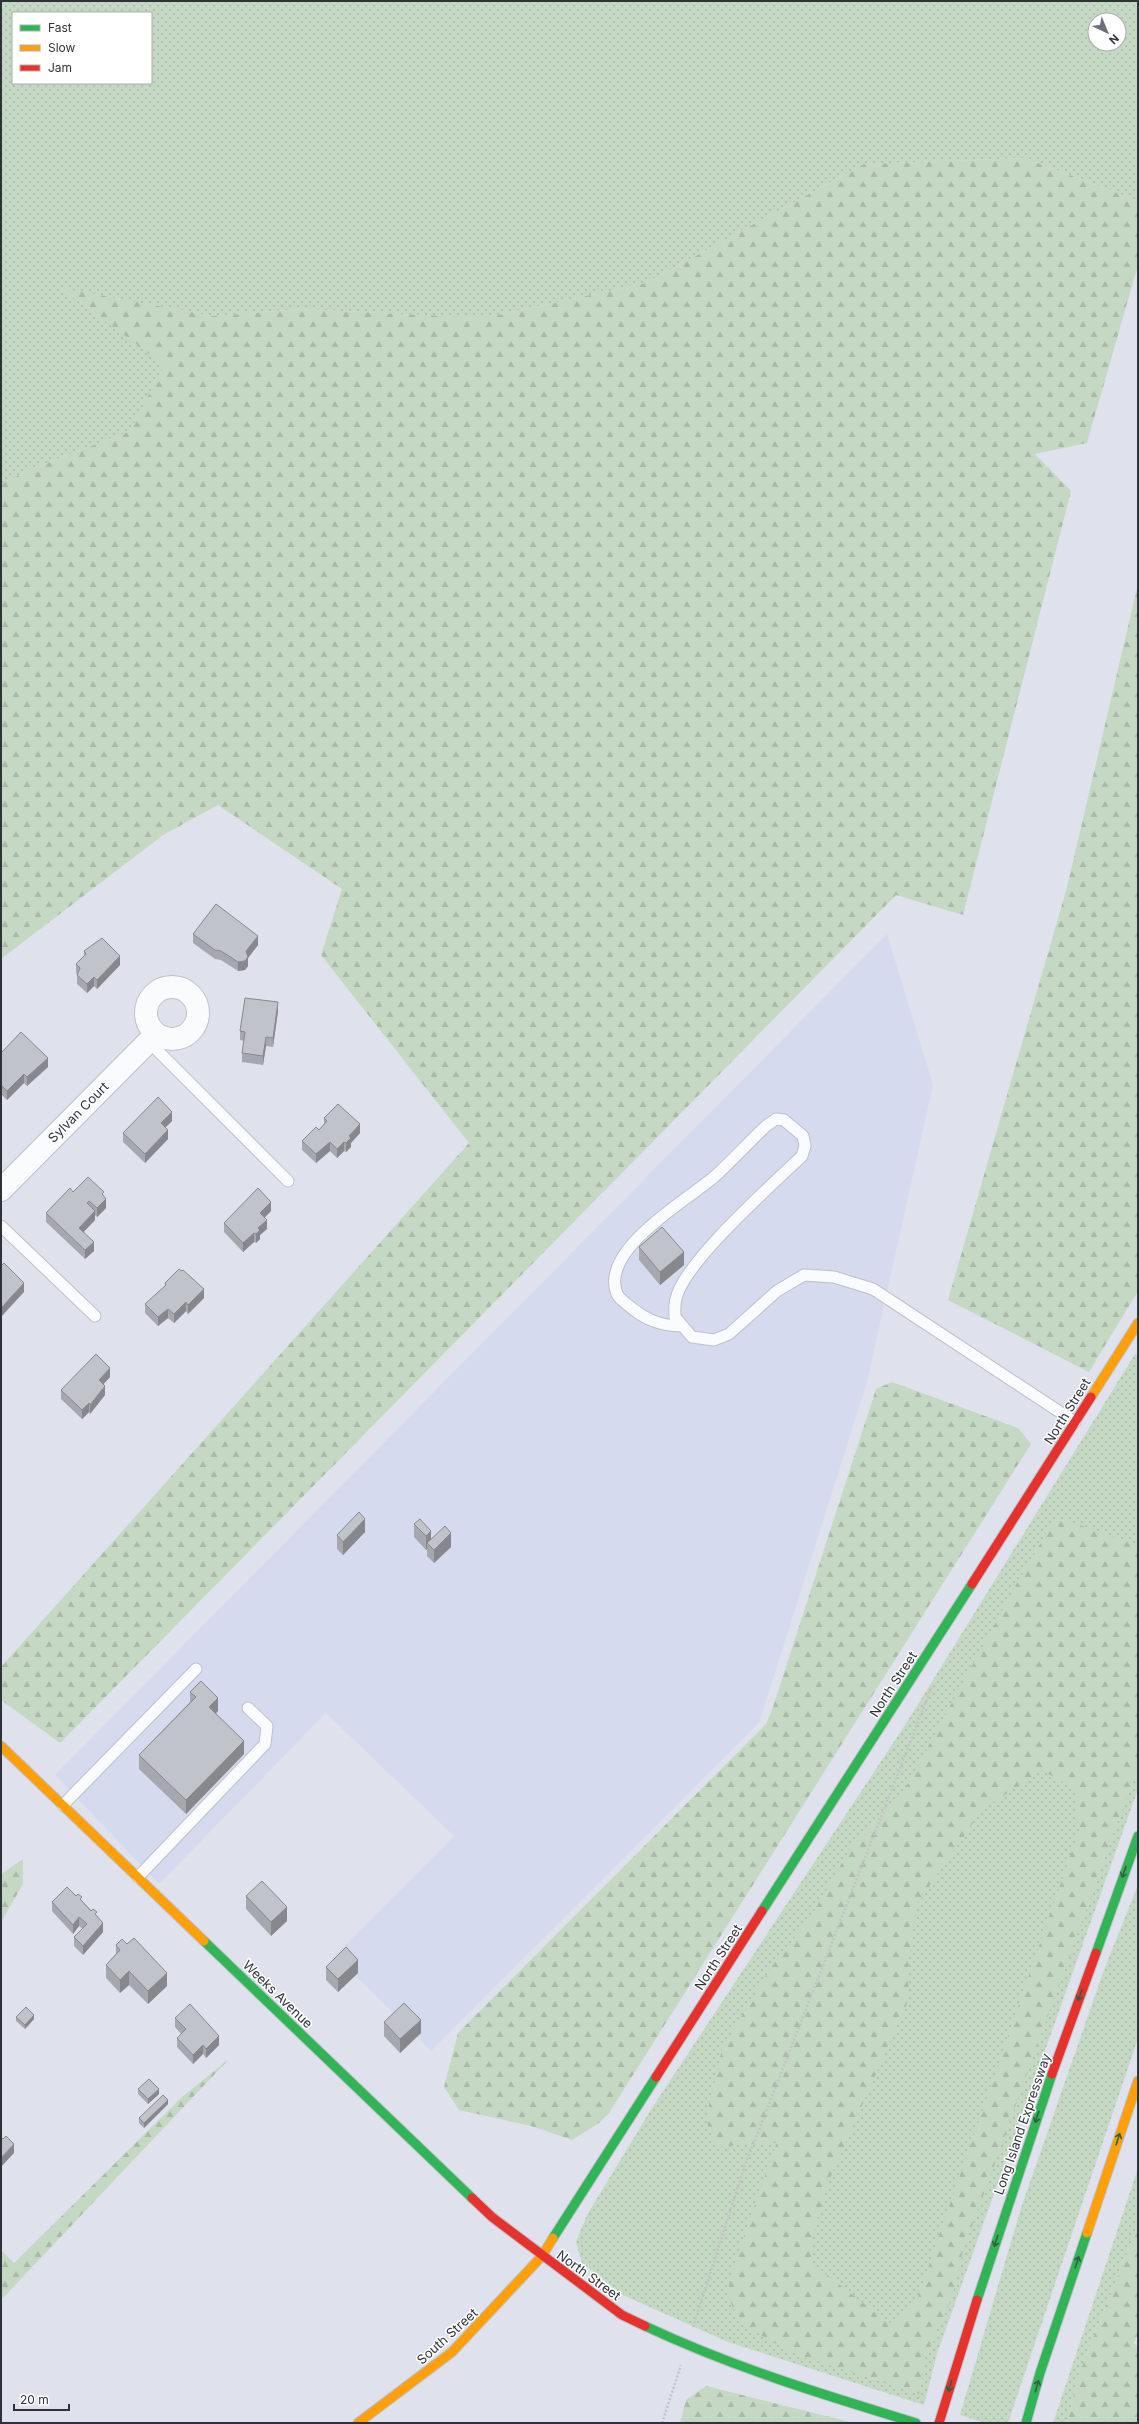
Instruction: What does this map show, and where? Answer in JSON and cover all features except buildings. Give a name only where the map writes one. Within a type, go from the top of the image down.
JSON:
[{"type":"main road","name":"North Street","points":[[916,2423],[781,2382],[687,2346],[622,2315],[542,2256],[1138,1323]]},
{"type":"main road","name":"Weeks Avenue","points":[[1,1746],[492,2217],[542,2256]]},
{"type":"main road","name":"Long Island Expressway","points":[[939,2423],[961,2348],[1042,2103],[1138,1836]]},
{"type":"main road","points":[[1026,2423],[1040,2373],[1138,2081]]},
{"type":"main road","name":"South Street","points":[[358,2423],[407,2388],[452,2352],[542,2256]]},
{"type":"street","name":"Sylvan Court","points":[[1,1190],[152,1038]]},
{"type":"lane","points":[[152,1038],[288,1181]]},
{"type":"lane","points":[[682,1326],[664,1326],[642,1317],[617,1295],[614,1278],[621,1259],[644,1231],[714,1177],[766,1126],[776,1119],[784,1120],[803,1136],[805,1146],[802,1156],[732,1224],[692,1268],[676,1298],[675,1317],[692,1337],[714,1340],[729,1334],[777,1291],[804,1275],[834,1277],[872,1289],[1075,1422]]},
{"type":"lane","points":[[1,1226],[94,1316]]},
{"type":"lane","points":[[63,1805],[196,1670]]},
{"type":"lane","points":[[138,1877],[265,1744],[267,1726],[248,1708]]},
{"type":"path","points":[[662,2423],[744,2168],[933,1683]]},
{"type":"shaded area","points":[[887,934],[933,1085],[867,1382],[759,1723],[431,2051],[335,1955],[454,1836],[326,1713],[159,1884],[55,1775]]},
{"type":"green space","points":[[1,1],[1138,1],[1138,201],[1025,158],[864,164],[646,283],[484,318],[300,309],[212,316],[62,289],[165,365],[130,431],[29,470],[1,484]]},
{"type":"green space","points":[[1025,158],[1138,201],[1138,265],[1087,443],[1035,454],[1071,491],[963,915],[896,895],[60,1743],[1,1700],[1,1667],[469,1143],[321,955],[342,889],[218,805],[163,835],[1,959],[1,484],[29,470],[130,431],[164,365],[61,288],[212,316],[300,309],[484,318],[646,283],[864,164]]},
{"type":"green space","points":[[1138,584],[1138,1291],[1089,1372],[948,1300],[1067,887]]},
{"type":"green space","points":[[1135,1354],[1138,1355],[1138,1789],[937,2354],[924,2405],[728,2342],[623,2295],[582,2263],[576,2242],[587,2215],[652,2108],[907,1722]]},
{"type":"green space","points":[[892,1382],[1018,1428],[1031,1444],[609,2113],[599,2123],[572,2140],[531,2126],[459,2110],[444,2087],[458,2033],[766,1724],[773,1707],[876,1389]]},
{"type":"green space","points":[[1056,1517],[1138,1545],[1138,1766],[962,2254],[951,2301],[926,2353],[920,2394],[797,2355],[739,2323],[727,2293],[737,2256],[777,2142],[715,2147],[706,2118],[722,2049],[770,1969],[810,1918],[850,1849],[904,1791],[1017,1583]],"holes":[[[1042,1770],[1074,1789],[1079,1830],[918,2297],[908,2311],[889,2323],[813,2264],[812,2239],[827,2185],[908,2001],[909,1960],[917,1904],[982,1810]]]},
{"type":"green space","points":[[23,1859],[23,1884],[1,1922],[1,1874]]},
{"type":"green space","points":[[1138,1885],[1138,2038],[1008,2423],[985,2423],[960,2415],[1021,2208],[1104,1970]]},
{"type":"green space","points":[[229,2059],[1,2300],[1,2250],[14,2263],[182,2097]]},
{"type":"green space","points":[[1138,2168],[1138,2225],[1079,2374],[1067,2423],[1053,2423]]},
{"type":"green space","points":[[1138,2225],[1138,2334],[1134,2343],[1138,2347],[1138,2423],[1067,2423],[1079,2374]]},
{"type":"green space","points":[[706,2386],[854,2423],[680,2423],[686,2400]]},
{"type":"traffic: fast","points":[[762,1911],[972,1584]]},
{"type":"traffic: fast","points":[[1096,1953],[1138,1836]]},
{"type":"traffic: fast","points":[[204,1941],[472,2198]]},
{"type":"traffic: fast","points":[[977,2300],[1052,2074]]},
{"type":"traffic: fast","points":[[553,2238],[656,2077]]},
{"type":"traffic: fast","points":[[1026,2423],[1040,2373],[1087,2233]]},
{"type":"traffic: fast","points":[[645,2326],[711,2355],[813,2391],[916,2423]]},
{"type":"traffic: slow","points":[[1091,1397],[1138,1323]]},
{"type":"traffic: slow","points":[[1,1746],[204,1941]]},
{"type":"traffic: slow","points":[[1087,2233],[1138,2081]]},
{"type":"traffic: slow","points":[[358,2423],[452,2352],[542,2256],[553,2238]]},
{"type":"traffic: jam","points":[[972,1584],[1091,1397]]},
{"type":"traffic: jam","points":[[656,2077],[762,1911]]},
{"type":"traffic: jam","points":[[1052,2074],[1096,1953]]},
{"type":"traffic: jam","points":[[472,2198],[492,2217],[622,2315],[645,2326]]},
{"type":"traffic: jam","points":[[939,2423],[977,2300]]}]
